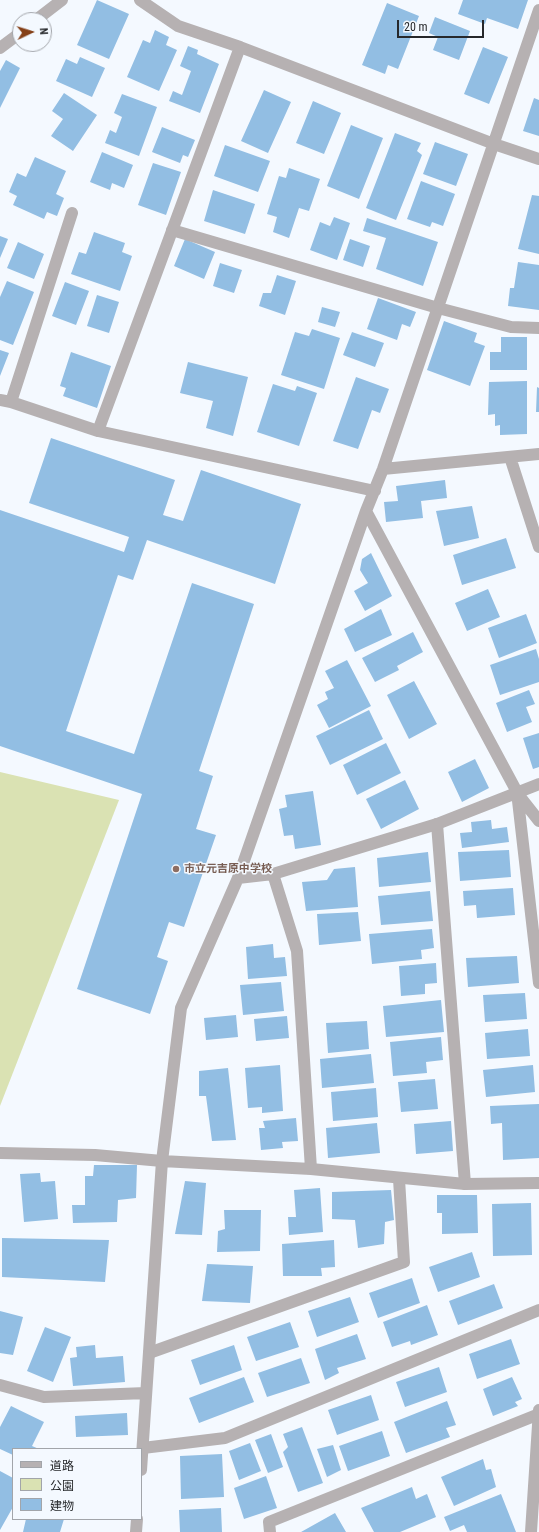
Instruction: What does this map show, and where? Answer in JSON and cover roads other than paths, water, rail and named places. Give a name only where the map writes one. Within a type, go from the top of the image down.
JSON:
[{"type":"street","points":[[46,12],[62,0]]},
{"type":"street","points":[[140,0],[178,26],[240,47],[494,144],[539,159]]},
{"type":"street","points":[[142,1459],[162,1161],[181,1008],[238,878],[366,511],[383,469],[539,10]]},
{"type":"street","points":[[0,48],[12,39]]},
{"type":"street","points":[[98,431],[240,47]]},
{"type":"street","points":[[72,213],[5,401],[98,431],[375,491]]},
{"type":"street","points":[[172,230],[438,308],[511,327],[539,328]]},
{"type":"street","points":[[383,469],[539,454]]},
{"type":"street","points":[[510,457],[539,547]]},
{"type":"street","points":[[366,511],[517,792],[539,821]]},
{"type":"street","points":[[238,878],[273,874],[437,824],[539,784]]},
{"type":"street","points":[[517,792],[539,983]]},
{"type":"street","points":[[437,824],[465,1184]]},
{"type":"street","points":[[273,874],[297,951],[311,1170]]},
{"type":"street","points":[[0,1153],[95,1155],[162,1161],[311,1170],[465,1184],[539,1183]]},
{"type":"street","points":[[149,1353],[404,1262],[399,1179]]},
{"type":"street","points":[[143,1448],[225,1438],[539,1310]]},
{"type":"street","points":[[0,1385],[44,1397],[146,1393]]},
{"type":"street","points":[[531,1532],[539,1410]]},
{"type":"street","points":[[270,1532],[269,1522],[539,1414]]},
{"type":"street","points":[[136,1532],[137,1520]]},
{"type":"place","name":"市立元吉原中学校","points":[[176,869]]}]
